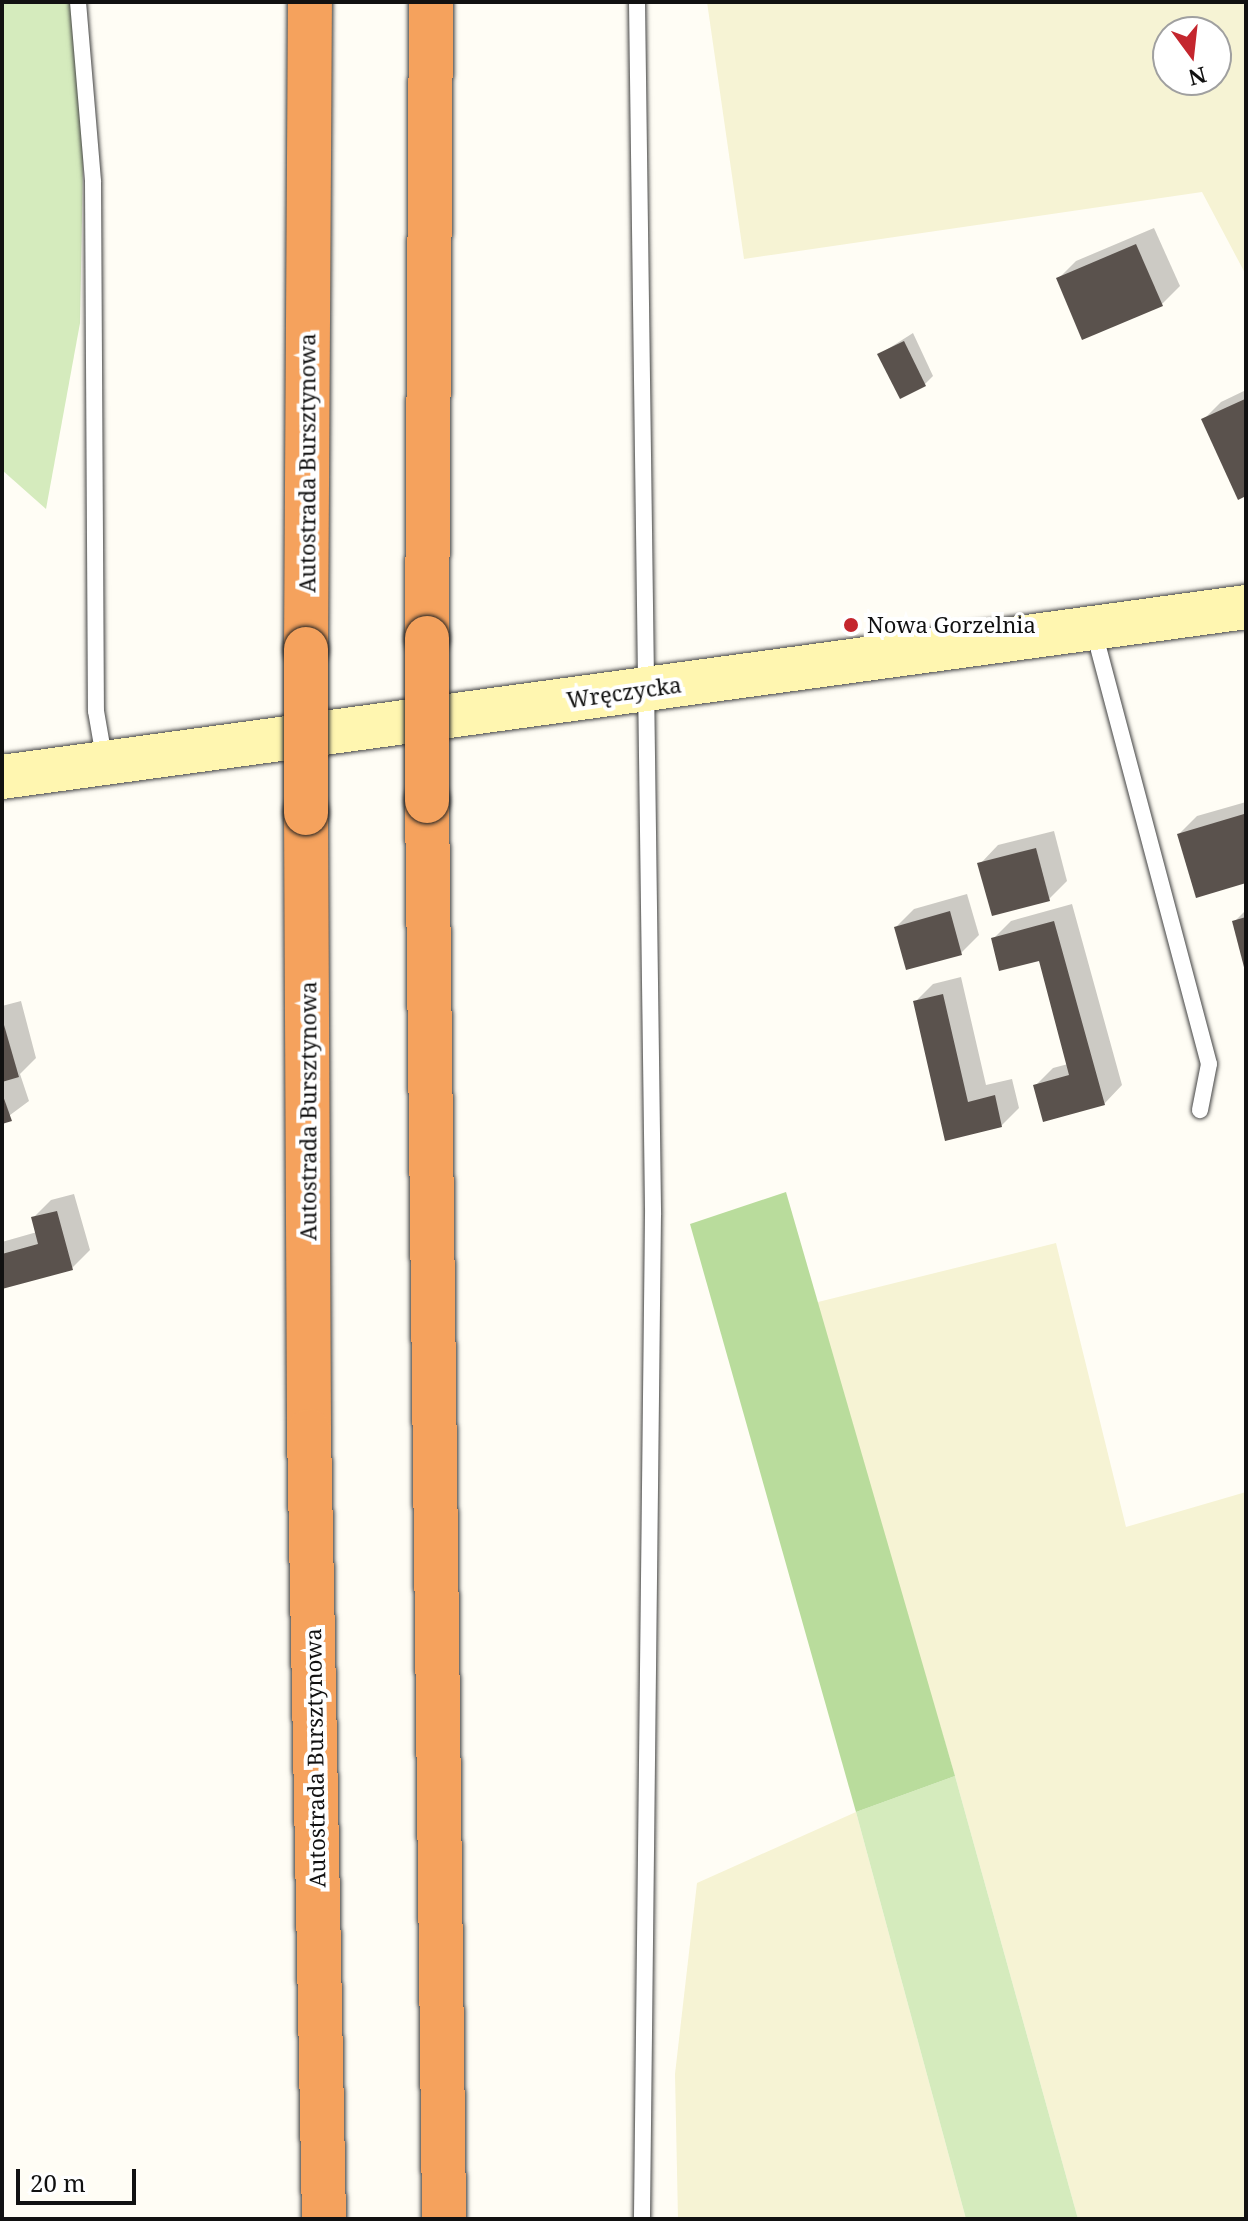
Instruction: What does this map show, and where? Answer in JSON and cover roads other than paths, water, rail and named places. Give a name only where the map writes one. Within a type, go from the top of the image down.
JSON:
[{"type":"highway","name":"Autostrada Bursztynowa","points":[[310,2],[306,649],[309,1431],[324,2219]]},
{"type":"highway","points":[[431,2],[427,801],[444,2219]]},
{"type":"main road","name":"Wręczycka","points":[[2,777],[1246,607]]},
{"type":"lane","points":[[78,2],[93,182],[96,711],[105,763]]},
{"type":"lane","points":[[637,2],[644,689],[652,843],[653,1215],[642,2219]]},
{"type":"lane","points":[[1093,628],[1209,1064],[1200,1110]]},
{"type":"place","name":"Nowa Gorzelnia","points":[[851,625]]}]
